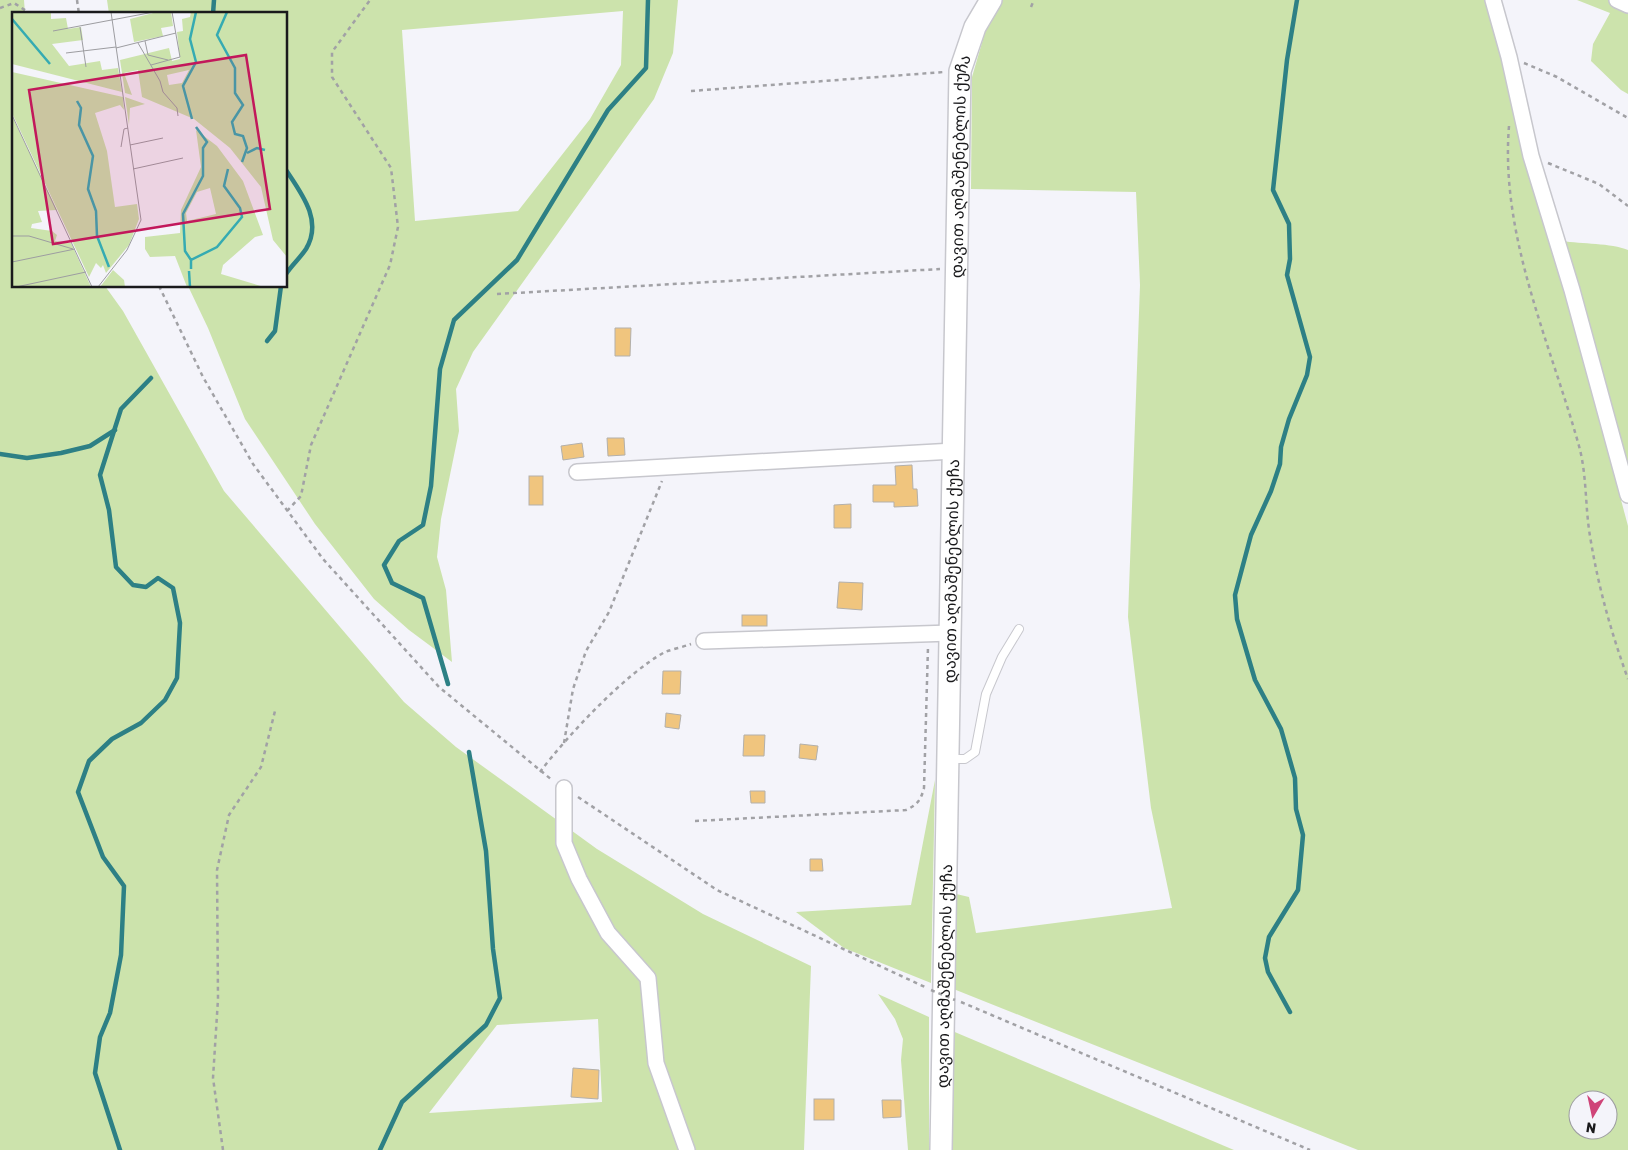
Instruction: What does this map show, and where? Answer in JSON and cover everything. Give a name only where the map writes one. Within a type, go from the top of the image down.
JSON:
[{"type":"street","name":"დავით აღმაშენებლის ქუჩა","points":[[941,1150],[960,71],[975,27],[991,0]]},
{"type":"street","points":[[1493,0],[1509,57],[1531,156],[1572,290],[1628,495]]},
{"type":"street","points":[[1617,0],[1628,5]]},
{"type":"street","points":[[577,472],[954,451]]},
{"type":"street","points":[[704,641],[951,633]]},
{"type":"street","points":[[564,788],[564,843],[579,879],[608,933],[648,978],[656,1063],[687,1150]]},
{"type":"lane","points":[[948,758],[965,759],[976,752],[986,694],[1002,657],[1019,629]]},
{"type":"path","points":[[288,511],[301,496],[311,445],[390,266],[398,227],[391,168],[332,77],[332,52],[370,0]]},
{"type":"path","points":[[1031,7],[1034,0]]},
{"type":"path","points":[[0,8],[14,4],[28,12]]},
{"type":"path","points":[[1509,57],[1558,77],[1628,118]]},
{"type":"path","points":[[691,91],[960,71]]},
{"type":"path","points":[[1509,122],[1506,160],[1517,233],[1543,334],[1580,448],[1590,534],[1601,596],[1628,679]]},
{"type":"path","points":[[1531,156],[1599,184],[1628,206]]},
{"type":"path","points":[[497,294],[957,268]]},
{"type":"path","points":[[160,288],[203,377],[253,464],[323,559],[439,686],[540,772],[717,890],[931,990],[1310,1150]]},
{"type":"path","points":[[564,743],[573,689],[586,651],[609,612],[650,513],[656,492],[670,467]]},
{"type":"path","points":[[695,821],[906,810],[916,805],[921,798],[924,788],[929,634]]},
{"type":"path","points":[[540,772],[564,743],[632,675],[666,652],[704,641]]},
{"type":"path","points":[[223,1150],[213,1078],[218,999],[216,870],[229,815],[261,767],[275,711]]},
{"type":"green space","points":[[0,0],[24,0],[25,12],[12,12],[12,288],[106,288],[123,311],[224,491],[404,702],[456,747],[597,849],[703,914],[811,966],[804,1150],[0,1150]],"holes":[[[598,1019],[602,1102],[429,1113],[497,1025]]]},
{"type":"green space","points":[[107,0],[678,0],[673,53],[654,99],[473,352],[456,389],[459,431],[441,519],[437,557],[446,590],[452,662],[409,630],[374,599],[315,524],[245,419],[208,328],[189,288],[288,288],[288,12],[109,12]],"holes":[[[623,11],[621,65],[590,119],[518,211],[415,221],[402,30]]]},
{"type":"green space","points":[[1003,0],[1487,0],[1628,526],[1628,1150],[1358,1150],[951,988],[952,893],[969,897],[976,933],[1172,908],[1151,808],[1128,617],[1140,285],[1136,192],[971,189],[972,77],[988,22]]},
{"type":"green space","points":[[1577,0],[1628,0],[1628,94],[1621,90],[1591,61],[1593,44],[1610,13]]},
{"type":"green space","points":[[1562,241],[1605,245],[1628,250],[1628,483]]},
{"type":"green space","points":[[935,780],[931,983],[844,948],[796,912],[911,905]]},
{"type":"green space","points":[[878,994],[929,1017],[929,1150],[908,1150],[901,1060],[903,1039],[895,1019]]},
{"type":"green space","points":[[950,1030],[1234,1150],[949,1150]]},
{"type":"building","points":[[615,328],[631,328],[630,356],[615,356]]},
{"type":"building","points":[[607,438],[624,438],[625,455],[608,456]]},
{"type":"building","points":[[582,443],[584,457],[563,460],[561,446]]},
{"type":"building","points":[[912,465],[913,489],[917,489],[918,506],[894,507],[894,502],[873,502],[873,485],[896,485],[895,466]]},
{"type":"building","points":[[529,476],[543,476],[543,505],[529,505]]},
{"type":"building","points":[[851,504],[851,528],[834,528],[834,505]]},
{"type":"building","points":[[839,582],[863,583],[862,610],[837,608]]},
{"type":"building","points":[[742,615],[767,615],[767,626],[742,626]]},
{"type":"building","points":[[663,671],[681,671],[680,694],[662,694]]},
{"type":"building","points":[[666,713],[681,715],[679,729],[665,727]]},
{"type":"building","points":[[744,735],[765,735],[764,756],[743,756]]},
{"type":"building","points":[[800,744],[818,746],[816,760],[799,758]]},
{"type":"building","points":[[750,791],[765,791],[765,803],[751,803]]},
{"type":"building","points":[[810,859],[822,859],[823,871],[810,871]]},
{"type":"building","points":[[573,1068],[599,1070],[598,1099],[571,1097]]},
{"type":"building","points":[[814,1099],[834,1099],[834,1120],[814,1120]]},
{"type":"building","points":[[882,1100],[901,1100],[901,1117],[883,1118]]},
{"type":"waterway","points":[[213,12],[214,0]]},
{"type":"waterway","points":[[448,684],[423,598],[392,583],[384,565],[399,541],[423,525],[431,486],[440,369],[454,320],[517,260],[608,110],[646,68],[648,0]]},
{"type":"waterway","points":[[1290,1012],[1268,972],[1265,958],[1269,937],[1298,890],[1303,835],[1296,809],[1295,778],[1281,729],[1255,680],[1237,619],[1235,595],[1251,535],[1271,491],[1280,464],[1281,447],[1289,419],[1307,375],[1310,357],[1287,275],[1290,259],[1289,224],[1273,190],[1287,60],[1297,0]]},
{"type":"waterway","points":[[288,173],[304,198],[311,218],[312,228],[311,239],[306,249],[288,272]]},
{"type":"waterway","points":[[267,341],[275,331],[281,288]]},
{"type":"waterway","points":[[120,1150],[95,1073],[100,1037],[110,1013],[121,955],[124,886],[103,857],[78,792],[89,761],[112,739],[141,723],[165,700],[177,678],[180,623],[173,588],[158,578],[146,587],[133,585],[116,567],[109,510],[100,475],[121,409],[151,378]]},
{"type":"waterway","points":[[0,454],[27,458],[61,453],[90,446],[115,430]]},
{"type":"waterway","points":[[380,1150],[402,1102],[486,1025],[500,998],[493,949],[486,851],[469,752]]}]
